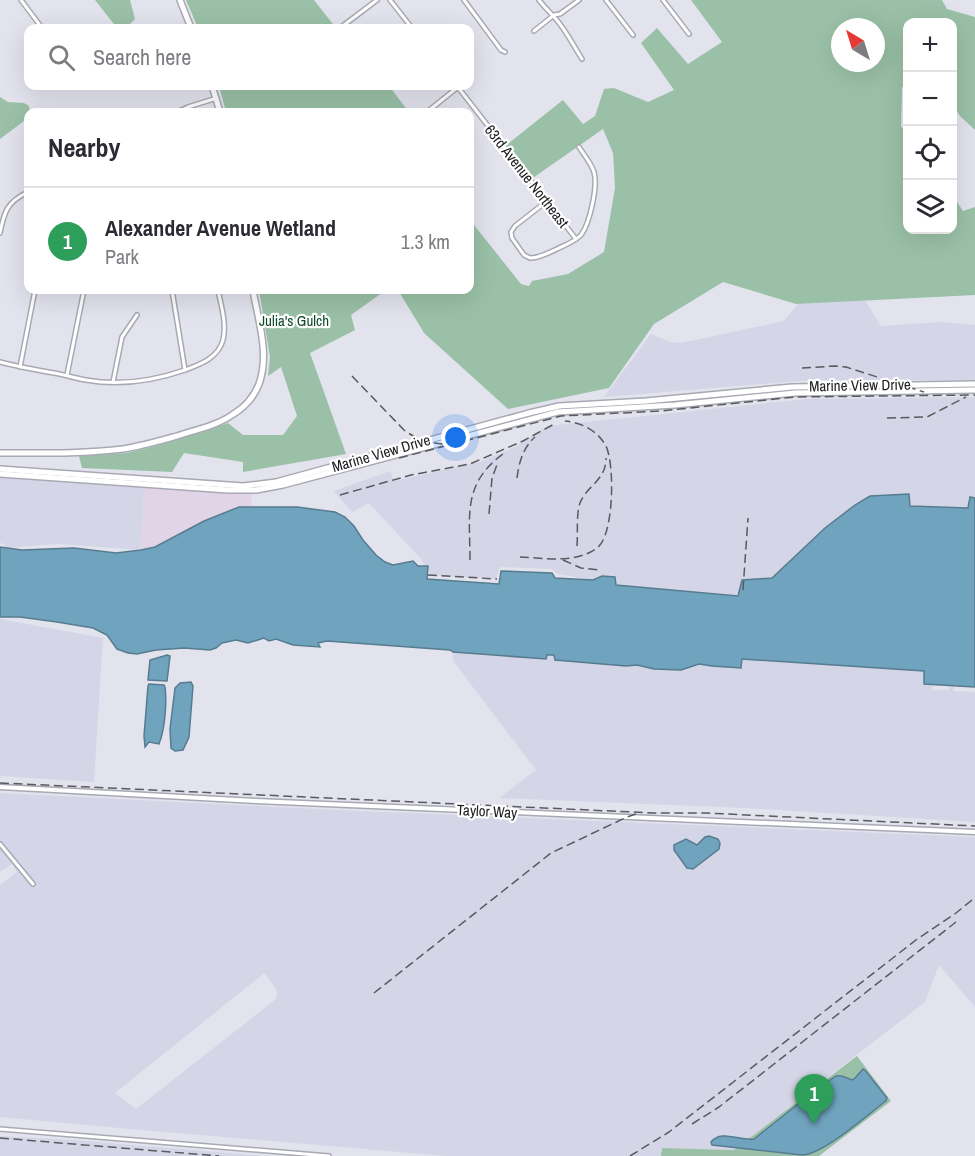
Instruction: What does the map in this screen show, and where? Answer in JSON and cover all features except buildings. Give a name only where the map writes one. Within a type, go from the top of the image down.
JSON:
[{"type":"main road","points":[[180,0],[189,24]]},
{"type":"main road","points":[[214,90],[219,108]]},
{"type":"main road","points":[[0,453],[103,451],[126,448],[190,432],[218,423],[234,414],[254,394],[261,378],[264,355],[254,294]]},
{"type":"main road","name":"Marine View Drive","points":[[0,470],[243,486],[261,485],[558,406],[657,400],[792,387],[975,384]]},
{"type":"main road","name":"Marine View Drive","points":[[0,474],[256,490],[275,487],[558,412],[675,405],[795,393],[975,390]]},
{"type":"street","points":[[21,0],[39,24]]},
{"type":"street","points":[[345,24],[377,0]]},
{"type":"street","points":[[390,0],[409,24]]},
{"type":"street","points":[[464,0],[501,50],[505,52]]},
{"type":"street","points":[[539,0],[549,14],[554,15],[560,14],[579,0]]},
{"type":"street","points":[[606,0],[633,35]]},
{"type":"street","points":[[663,0],[689,34]]},
{"type":"street","points":[[534,31],[554,15]]},
{"type":"street","points":[[554,15],[582,59]]},
{"type":"street","points":[[432,108],[453,90]]},
{"type":"street","name":"63rd Avenue Northeast","points":[[461,90],[576,239]]},
{"type":"street","points":[[186,108],[217,98]]},
{"type":"street","points":[[547,201],[515,226],[511,232],[512,238],[524,255],[532,259],[576,239],[587,222],[595,185],[593,169],[579,147]]},
{"type":"street","points":[[0,233],[4,214],[9,205],[24,194]]},
{"type":"street","points":[[20,367],[34,294]]},
{"type":"street","points":[[67,375],[83,294]]},
{"type":"street","points":[[173,294],[185,370]]},
{"type":"street","points":[[0,362],[86,380],[113,382],[146,380],[185,370],[210,359],[223,340],[224,322],[219,294]]},
{"type":"street","points":[[113,382],[122,338],[137,315]]},
{"type":"street","name":"Taylor Way","points":[[0,787],[975,832]]},
{"type":"street","points":[[0,844],[33,884]]},
{"type":"street","points":[[0,1129],[329,1156]]},
{"type":"shaded area","points":[[861,294],[881,326],[940,322],[975,325],[975,380],[811,380],[604,397],[651,334],[670,342],[691,341],[784,321],[801,300]]},
{"type":"shaded area","points":[[975,397],[975,498],[970,498],[968,508],[909,506],[909,494],[870,496],[795,556],[772,578],[742,580],[739,596],[615,585],[602,576],[593,580],[558,574],[552,569],[500,567],[496,579],[431,575],[421,559],[369,503],[352,512],[334,491],[390,471],[394,481],[480,462],[515,447],[547,426],[806,399]]},
{"type":"shaded area","points":[[0,478],[144,487],[141,550],[58,544],[5,548],[4,544],[0,543]]},
{"type":"shaded area","points":[[144,487],[252,494],[251,507],[239,507],[204,521],[155,547],[141,550]]},
{"type":"shaded area","points":[[0,619],[103,638],[94,782],[0,776]]},
{"type":"shaded area","points":[[453,652],[545,659],[547,655],[555,655],[555,660],[637,665],[654,669],[681,670],[699,664],[740,668],[742,659],[925,671],[924,684],[933,685],[932,690],[949,690],[950,681],[953,681],[954,691],[975,692],[975,822],[744,808],[499,798],[536,770],[453,661]]},
{"type":"shaded area","points":[[0,793],[975,837],[975,1007],[939,965],[925,1002],[734,1150],[663,1148],[661,1156],[446,1156],[0,1117],[0,885],[17,872],[12,864],[0,872]],"holes":[[[265,974],[277,990],[276,999],[136,1109],[115,1093]]]},
{"type":"shaded area","points":[[0,1136],[72,1140],[266,1156],[0,1156]]},
{"type":"green space","points":[[95,0],[130,0],[135,19],[130,24],[114,24]]},
{"type":"green space","points":[[186,0],[314,0],[333,24],[196,24]]},
{"type":"green space","points":[[691,0],[942,0],[947,9],[975,17],[975,130],[957,111],[957,18],[903,18],[901,126],[903,129],[903,234],[957,234],[957,202],[963,211],[975,207],[975,295],[796,304],[723,282],[654,324],[609,388],[508,409],[424,333],[400,294],[474,294],[474,225],[521,284],[529,286],[532,281],[568,274],[604,252],[615,188],[613,153],[603,129],[530,180],[504,147],[563,100],[583,124],[595,116],[604,89],[614,88],[648,102],[674,90],[641,43],[657,28],[688,64],[722,42]]},
{"type":"green space","points":[[220,90],[392,90],[406,108],[225,108]]},
{"type":"green space","points":[[0,97],[8,102],[24,103],[29,106],[29,108],[24,108],[24,121],[0,139]]},
{"type":"green space","name":"Julia's Gulch","points":[[260,294],[380,294],[351,315],[355,330],[310,353],[346,454],[243,472],[243,462],[184,453],[172,472],[82,468],[79,456],[126,453],[228,423],[243,435],[283,435],[297,416],[281,367],[268,376],[270,357]]},
{"type":"green space","points":[[857,1056],[891,1101],[819,1156],[661,1156],[662,1148],[734,1150]]},
{"type":"water","points":[[909,494],[910,506],[968,508],[970,497],[975,498],[975,687],[924,684],[924,671],[742,659],[741,668],[699,664],[681,670],[654,669],[637,665],[555,660],[554,655],[547,655],[546,659],[327,641],[318,643],[320,647],[293,645],[276,639],[269,641],[264,638],[248,643],[236,640],[222,643],[210,650],[184,648],[137,654],[117,649],[107,635],[93,628],[20,617],[0,617],[0,547],[22,550],[74,548],[116,553],[141,550],[155,547],[204,521],[239,507],[297,507],[335,512],[345,517],[354,526],[363,540],[385,562],[393,565],[413,561],[418,566],[428,566],[427,579],[499,584],[501,571],[552,573],[555,578],[593,580],[602,576],[615,577],[616,585],[738,596],[742,580],[772,578],[825,528],[870,496]]},
{"type":"water","points":[[170,656],[167,681],[148,680],[150,660]]},
{"type":"water","points":[[191,682],[193,686],[189,737],[183,750],[175,751],[171,748],[170,729],[175,688],[180,683]]},
{"type":"water","points":[[149,684],[164,685],[166,708],[159,744],[149,742],[145,747],[144,736]]},
{"type":"water","points":[[709,836],[718,839],[719,849],[693,869],[687,868],[674,850],[674,845],[686,839],[697,845]]},
{"type":"water","points":[[863,1069],[887,1098],[886,1101],[822,1148],[802,1155],[712,1145],[711,1142],[720,1136],[754,1139],[836,1076],[852,1080]]},
{"type":"railway","points":[[802,368],[846,367],[924,392]]},
{"type":"railway","points":[[352,376],[404,430],[422,440],[443,444]]},
{"type":"railway","points":[[399,458],[561,416],[661,411],[795,397],[975,395]]},
{"type":"railway","points":[[887,418],[927,417],[966,397]]},
{"type":"railway","points":[[520,557],[560,559],[579,556],[597,548],[603,541],[607,530],[612,483],[606,446],[588,428],[565,421]]},
{"type":"railway","points":[[340,495],[411,475],[470,464],[523,441],[556,423]]},
{"type":"railway","points":[[517,478],[522,456],[535,437]]},
{"type":"railway","points":[[470,560],[470,515],[475,489],[490,465],[503,454]]},
{"type":"railway","points":[[577,546],[580,503],[600,478],[606,458]]},
{"type":"railway","points":[[489,514],[492,478],[498,462]]},
{"type":"railway","points":[[743,590],[748,518]]},
{"type":"railway","points":[[563,560],[581,568],[600,570]]},
{"type":"railway","points":[[428,575],[497,579]]},
{"type":"railway","points":[[0,783],[975,826]]},
{"type":"railway","points":[[374,993],[551,853],[636,814]]},
{"type":"railway","points":[[630,1156],[669,1132],[916,940],[972,900]]},
{"type":"railway","points":[[692,1124],[719,1107],[956,922]]},
{"type":"railway","points":[[0,1138],[219,1156]]},
{"type":"place","name":"Alexander Avenue Wetland","points":[[814,1124]]}]
